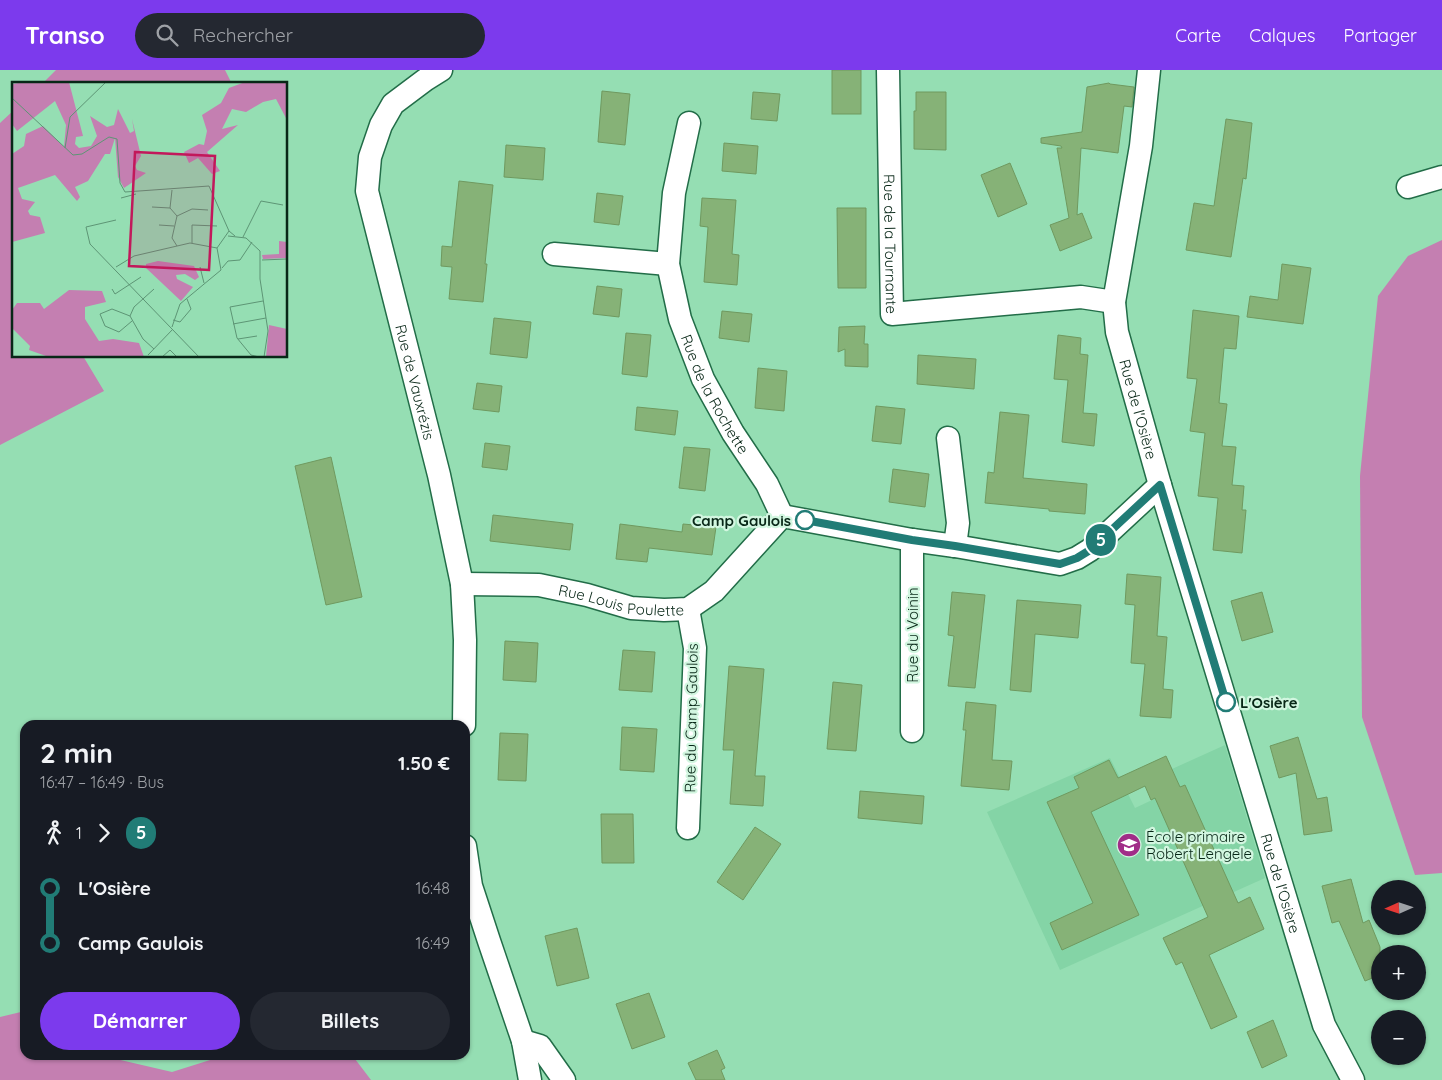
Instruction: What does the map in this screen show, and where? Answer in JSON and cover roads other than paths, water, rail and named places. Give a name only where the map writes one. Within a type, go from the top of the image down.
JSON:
[{"type":"street","name":"Rue de Vauxrézis","points":[[441,70],[393,104],[381,125],[370,157],[367,191],[439,475],[462,584],[465,640],[464,720]]},
{"type":"street","name":"Rue de la Tournante","points":[[888,70],[892,314],[1081,297],[1114,302]]},
{"type":"street","name":"Rue de l'Osière","points":[[1149,70],[1141,146],[1114,302],[1117,332],[1160,485],[1324,1025],[1353,1080]]},
{"type":"street","name":"Rue de la Rochette","points":[[689,124],[674,193],[668,264],[680,319],[704,380],[733,433],[767,484],[782,516]]},
{"type":"street","points":[[1408,186],[1442,177]]},
{"type":"street","points":[[554,254],[668,264]]},
{"type":"street","points":[[948,438],[958,522],[955,546]]},
{"type":"street","points":[[782,516],[912,540],[1060,564],[1077,558],[1090,550],[1160,485]]},
{"type":"street","name":"Rue Louis Poulette","points":[[462,584],[539,585],[587,595],[631,608],[688,609],[714,591],[782,516]]},
{"type":"street","name":"Rue du Voinin","points":[[912,540],[912,731]]},
{"type":"street","name":"Rue du Camp Gaulois","points":[[688,609],[696,648],[688,828]]},
{"type":"street","points":[[470,879],[488,941],[523,1041],[530,1080]]},
{"type":"street","points":[[523,1041],[540,1046],[564,1080]]},
{"type":"place","name":"Camp Gaulois","points":[[805,520]]},
{"type":"place","name":"L'Osière","points":[[1226,702]]},
{"type":"place","name":"École primaire Robert Lengele","points":[[1129,845]]}]
